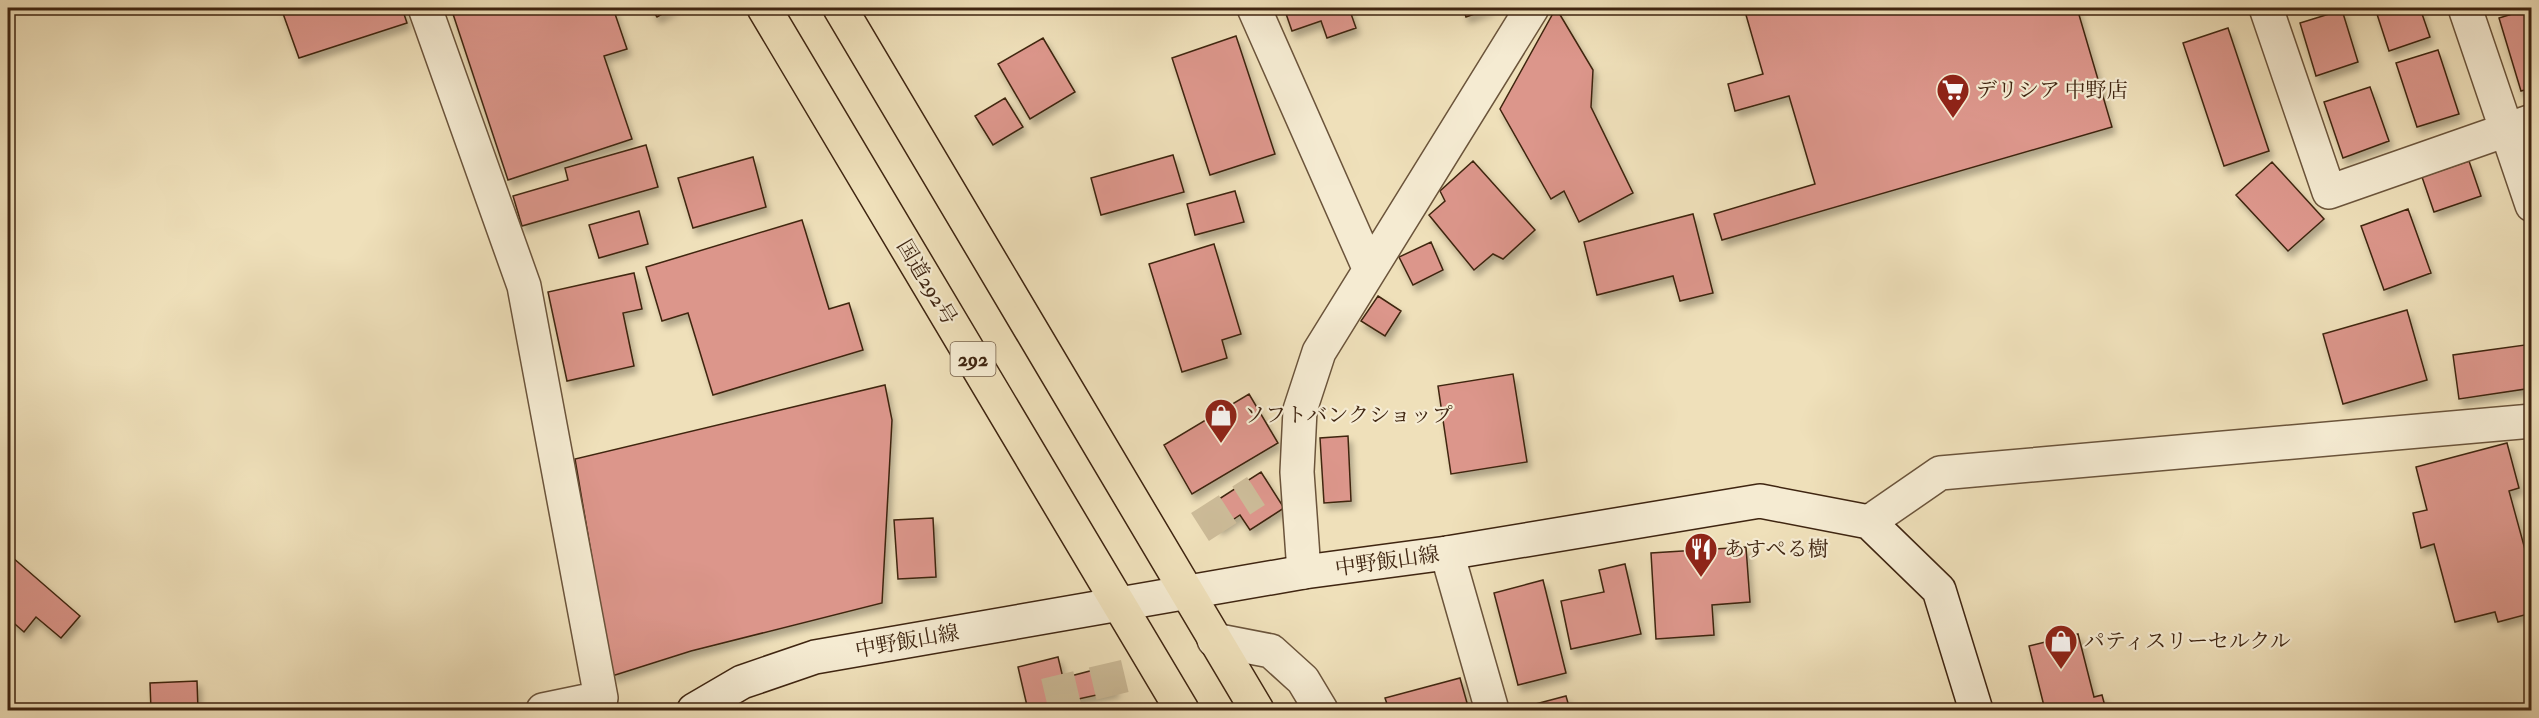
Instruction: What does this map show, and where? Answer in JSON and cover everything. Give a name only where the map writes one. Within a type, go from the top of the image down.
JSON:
[{"type":"highway","name":"国道292号","points":[[764,8],[1182,711]]},
{"type":"highway","points":[[840,8],[1257,711]]},
{"type":"street","points":[[425,8],[525,286],[611,704],[543,711]]},
{"type":"street","points":[[1254,8],[1369,268]]},
{"type":"street","points":[[1304,572],[1298,472],[1300,410],[1319,352],[1532,8]]},
{"type":"street","points":[[2266,8],[2329,192],[2519,125]]},
{"type":"street","points":[[2465,8],[2519,125],[2532,205]]},
{"type":"street","points":[[1976,711],[1939,590],[1869,522],[1940,473],[2532,421]]},
{"type":"street","name":"中野飯山線","points":[[694,711],[742,682],[815,657],[1304,572],[1447,553],[1760,501],[1869,522]]},
{"type":"street","points":[[1447,553],[1492,711]]},
{"type":"street","points":[[1214,640],[1271,651],[1303,680],[1321,711]]},
{"type":"building","points":[[281,8],[402,8],[407,23],[299,58]]},
{"type":"building","points":[[451,8],[613,8],[627,49],[604,56],[632,139],[508,180]]},
{"type":"building","points":[[651,8],[673,8],[657,17]]},
{"type":"building","points":[[1284,8],[1349,8],[1356,28],[1327,38],[1321,21],[1292,31]]},
{"type":"building","points":[[1463,8],[1491,8],[1466,17]]},
{"type":"building","points":[[1556,8],[1593,70],[1591,107],[1633,193],[1579,222],[1564,191],[1551,199],[1500,109]]},
{"type":"building","name":"デリシア 中野店","points":[[1744,8],[2077,8],[2112,127],[1722,240],[1714,214],[1815,184],[1789,96],[1735,111],[1728,84],[1763,74]]},
{"type":"building","points":[[2375,8],[2420,8],[2430,37],[2389,51]]},
{"type":"building","points":[[2532,8],[2532,88],[2521,91],[2499,18]]},
{"type":"building","points":[[2342,10],[2358,62],[2316,76],[2300,23]]},
{"type":"building","points":[[2228,28],[2269,151],[2224,166],[2183,43]]},
{"type":"building","points":[[1236,36],[1275,154],[1210,175],[1172,58]]},
{"type":"building","points":[[1043,38],[1075,92],[1030,119],[998,64]]},
{"type":"building","points":[[2438,50],[2459,114],[2417,127],[2396,63]]},
{"type":"building","points":[[2370,87],[2389,141],[2343,158],[2324,102]]},
{"type":"building","points":[[1005,98],[1023,127],[993,145],[975,116]]},
{"type":"building","points":[[646,145],[658,187],[522,226],[513,196],[568,180],[565,168]]},
{"type":"building","points":[[1173,155],[1184,192],[1101,215],[1091,178]]},
{"type":"building","points":[[753,157],[766,207],[693,228],[678,178]]},
{"type":"building","points":[[1473,161],[1535,230],[1503,259],[1493,254],[1474,270],[1429,215],[1445,201],[1440,191]]},
{"type":"building","points":[[2469,161],[2481,196],[2434,212],[2422,177]]},
{"type":"building","points":[[2272,162],[2324,219],[2288,251],[2236,195]]},
{"type":"building","points":[[1235,191],[1244,222],[1195,235],[1187,204]]},
{"type":"building","points":[[2408,209],[2431,273],[2384,290],[2361,226]]},
{"type":"building","points":[[639,211],[648,244],[599,258],[589,225]]},
{"type":"building","points":[[1693,214],[1713,293],[1680,301],[1673,276],[1597,295],[1584,242]]},
{"type":"building","points":[[802,220],[829,309],[849,303],[863,350],[713,395],[688,313],[662,321],[646,267]]},
{"type":"building","points":[[1431,242],[1443,270],[1413,285],[1399,257]]},
{"type":"building","points":[[1214,244],[1241,334],[1222,340],[1227,358],[1182,372],[1149,264]]},
{"type":"building","points":[[634,273],[642,309],[623,313],[634,366],[567,381],[548,292]]},
{"type":"building","points":[[1378,296],[1401,311],[1385,336],[1361,321]]},
{"type":"building","points":[[2407,310],[2427,380],[2343,404],[2323,334]]},
{"type":"building","points":[[2532,344],[2532,388],[2459,399],[2453,355]]},
{"type":"building","points":[[1513,374],[1527,462],[1451,474],[1438,386]]},
{"type":"building","points":[[885,385],[892,420],[882,603],[691,651],[612,676],[575,459]]},
{"type":"building","name":"ソフトバンクショップ","points":[[1249,394],[1278,443],[1192,494],[1164,445]]},
{"type":"building","points":[[1348,436],[1351,501],[1324,503],[1320,438]]},
{"type":"building","points":[[2507,443],[2519,488],[2509,491],[2532,575],[2532,613],[2498,622],[2495,612],[2455,622],[2434,544],[2421,548],[2413,513],[2427,510],[2416,467]]},
{"type":"building","points":[[1261,472],[1284,508],[1250,530],[1240,515],[1219,529],[1205,508]]},
{"type":"building","points":[[933,518],[936,577],[898,579],[894,520]]},
{"type":"building","name":"あすぺる樹","points":[[1746,547],[1750,602],[1712,605],[1714,635],[1656,639],[1651,553]]},
{"type":"building","points":[[12,557],[80,616],[61,638],[36,617],[24,632],[8,618],[8,562]]},
{"type":"building","points":[[1625,564],[1641,634],[1571,649],[1561,601],[1604,592],[1599,570]]},
{"type":"building","points":[[1543,580],[1566,673],[1518,685],[1494,593]]},
{"type":"building","name":"パティスリーセルクル","points":[[2078,634],[2094,697],[2102,695],[2106,710],[2045,710],[2029,646]]},
{"type":"building","points":[[1058,657],[1063,678],[1109,666],[1115,691],[1028,710],[1018,667]]},
{"type":"building","points":[[1460,678],[1469,710],[1389,710],[1385,698]]},
{"type":"building","points":[[197,681],[198,710],[151,710],[150,683]]},
{"type":"building","points":[[1566,696],[1570,710],[1525,710],[1524,707]]},
{"type":"tunnel","points":[[1200,527],[1256,491]]},
{"type":"tunnel","points":[[1045,695],[1125,676]]},
{"type":"place","name":"デリシア 中野店","points":[[1953,119]]},
{"type":"place","name":"ソフトバンクショップ","points":[[1221,444]]},
{"type":"place","name":"あすぺる樹","points":[[1701,578]]},
{"type":"place","name":"パティスリーセルクル","points":[[2061,670]]}]
